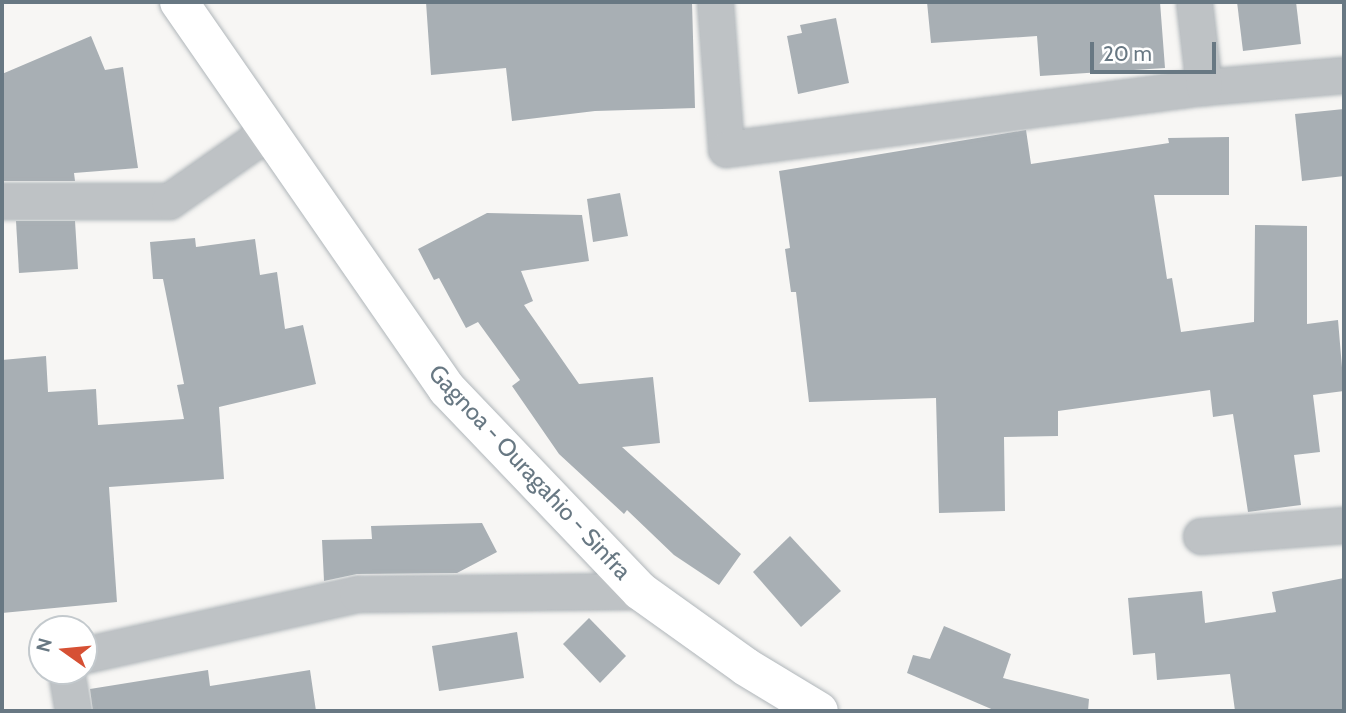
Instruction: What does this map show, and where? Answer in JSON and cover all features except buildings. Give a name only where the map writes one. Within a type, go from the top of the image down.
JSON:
[{"type":"main road","name":"Gagnoa - Ouragahio - Sinfra","points":[[179,2],[266,133],[447,388],[640,591],[746,667],[819,711]]},
{"type":"street","points":[[715,2],[726,149],[1204,87],[1344,75]]},
{"type":"street","points":[[1194,2],[1204,87]]},
{"type":"street","points":[[2,201],[169,201],[266,133]]},
{"type":"street","points":[[1201,536],[1344,525]]},
{"type":"street","points":[[98,653],[357,594],[640,591]]},
{"type":"street","points":[[68,685],[73,711]]}]
